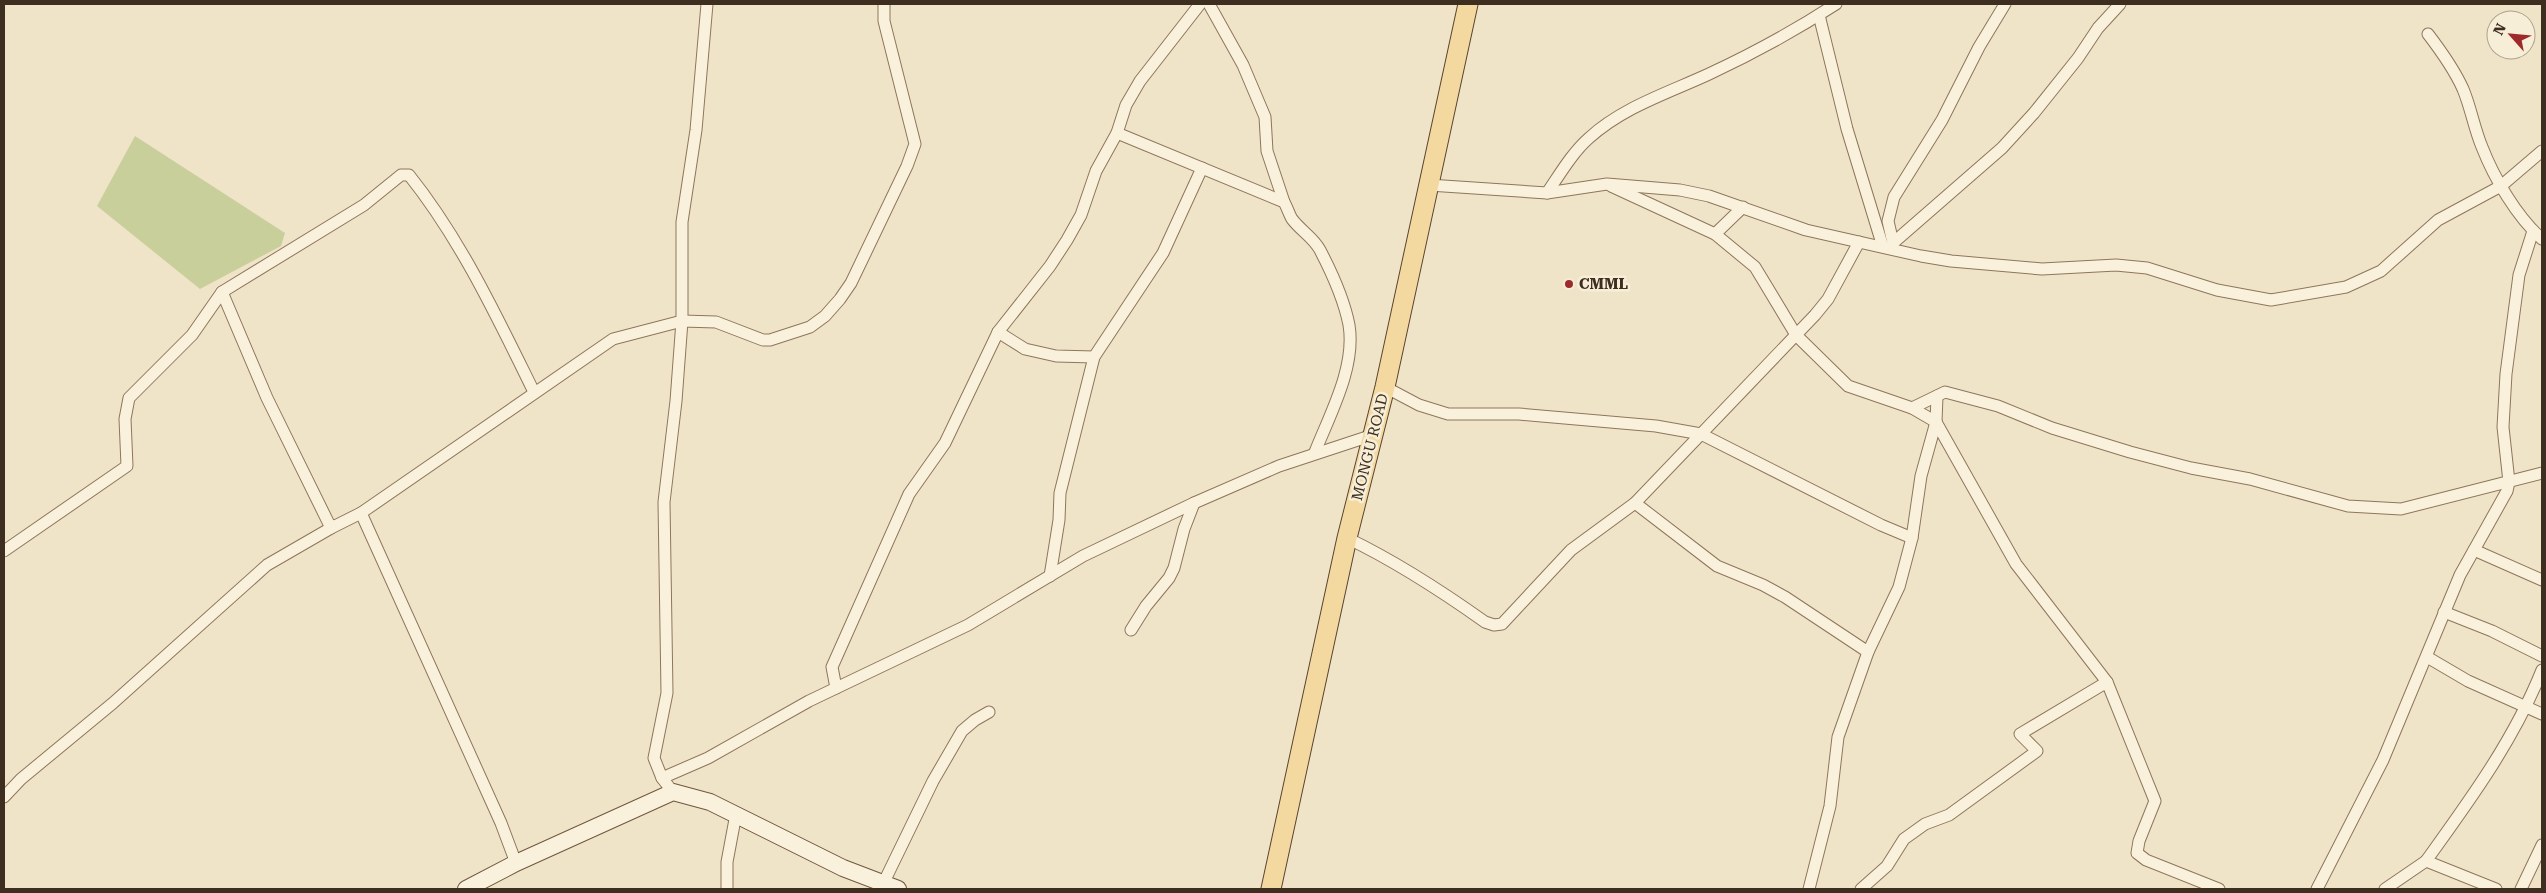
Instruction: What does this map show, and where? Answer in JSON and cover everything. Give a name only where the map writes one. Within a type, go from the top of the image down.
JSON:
[{"type":"main road","name":"MONGU ROAD","points":[[1271,889],[1347,538],[1385,387],[1468,4]]},
{"type":"main road","points":[[466,889],[516,863],[673,792],[700,798],[843,868],[890,886]]},
{"type":"street","points":[[673,792],[662,778],[654,758],[667,693],[664,502],[676,401],[682,322],[682,222],[696,130],[707,4]]},
{"type":"street","points":[[4,797],[21,779],[113,703],[267,565],[361,513],[613,339],[682,322],[716,322],[763,340],[770,340],[810,327],[825,316],[852,283],[907,166],[915,144],[884,21],[884,4]]},
{"type":"street","points":[[836,688],[832,667],[909,494],[945,443],[998,332],[1050,266],[1081,215],[1096,171],[1116,134],[1126,105],[1140,81],[1200,4]]},
{"type":"street","points":[[1208,4],[1243,65],[1265,117],[1267,151],[1291,218],[1310,236],[1319,249],[1338,288],[1349,326],[1350,346],[1344,375],[1315,452]]},
{"type":"street","points":[[1547,193],[1573,156],[1589,138],[1633,108],[1657,95],[1712,72],[1836,4]]},
{"type":"street","points":[[1889,247],[1888,221],[1894,197],[1945,114],[1979,47],[2005,4]]},
{"type":"street","points":[[1889,247],[2002,148],[2034,113],[2078,58],[2098,28],[2120,4]]},
{"type":"street","points":[[1819,15],[1847,129],[1889,247]]},
{"type":"street","points":[[2317,889],[2383,760],[2460,575],[2507,491],[2509,482],[2504,436],[2506,366],[2519,276],[2538,235],[2501,186],[2481,146],[2463,88],[2447,60],[2428,34]]},
{"type":"street","points":[[1116,134],[1284,202]]},
{"type":"street","points":[[1429,186],[1547,193],[1607,184],[1680,190],[1709,196],[1806,230],[1951,261],[2042,269],[2116,264],[2147,268],[2216,290],[2271,300],[2356,284],[2381,272],[2438,220],[2501,186],[2542,151]]},
{"type":"street","points":[[1050,576],[1059,520],[1060,493],[1094,357],[1163,253],[1202,168]]},
{"type":"street","points":[[4,551],[127,466],[125,418],[129,398],[192,335],[222,292],[364,205],[401,175],[409,175],[449,232],[469,266],[534,392]]},
{"type":"street","points":[[1607,184],[1715,234],[1755,268],[1796,335],[1848,386],[1912,408],[1936,422],[2016,564],[2107,682],[2155,801],[2139,841],[2138,853],[2146,860],[2219,889]]},
{"type":"street","points":[[1715,234],[1743,207]]},
{"type":"street","points":[[1347,538],[1388,558],[1429,582],[1485,622],[1494,625],[1502,624],[1571,550],[1635,503],[1796,335],[1828,299],[1859,242]]},
{"type":"street","points":[[222,292],[268,398],[331,528]]},
{"type":"street","points":[[998,332],[1025,349],[1056,356],[1094,357]]},
{"type":"street","points":[[1385,387],[1419,405],[1448,414],[1519,414],[1656,426],[1701,434],[1881,525],[1912,538]]},
{"type":"street","points":[[1912,408],[1945,392],[1998,406],[2052,428],[2130,452],[2191,468],[2250,479],[2348,506],[2401,509],[2542,473]]},
{"type":"street","points":[[1809,889],[1830,806],[1838,737],[1868,652],[1899,587],[1912,538],[1921,476],[1936,422],[1937,396]]},
{"type":"street","points":[[662,778],[708,758],[836,688],[968,625],[1083,556],[1194,503],[1279,466],[1315,452],[1374,435]]},
{"type":"street","points":[[1131,630],[1146,606],[1169,578],[1174,568],[1184,528],[1194,503]]},
{"type":"street","points":[[1635,503],[1717,566],[1763,585],[1785,597],[1868,652]]},
{"type":"street","points":[[361,513],[501,823],[516,863]]},
{"type":"street","points":[[2474,550],[2542,580]]},
{"type":"street","points":[[2444,612],[2492,631],[2542,656]]},
{"type":"street","points":[[2426,657],[2468,681],[2542,714]]},
{"type":"street","points":[[2385,889],[2426,861],[2484,778],[2527,708],[2542,670]]},
{"type":"street","points":[[1861,889],[1886,866],[1904,839],[1925,824],[1949,816],[2036,751],[2020,734],[2107,682]]},
{"type":"street","points":[[890,886],[933,782],[962,731],[974,720],[988,712]]},
{"type":"street","points":[[727,889],[727,862],[736,814]]},
{"type":"street","points":[[2521,889],[2542,845]]},
{"type":"street","points":[[2426,861],[2496,889]]},
{"type":"green space","points":[[135,136],[285,233],[281,246],[200,289],[97,206]]},
{"type":"place","name":"CMML","points":[[1569,284]]}]
